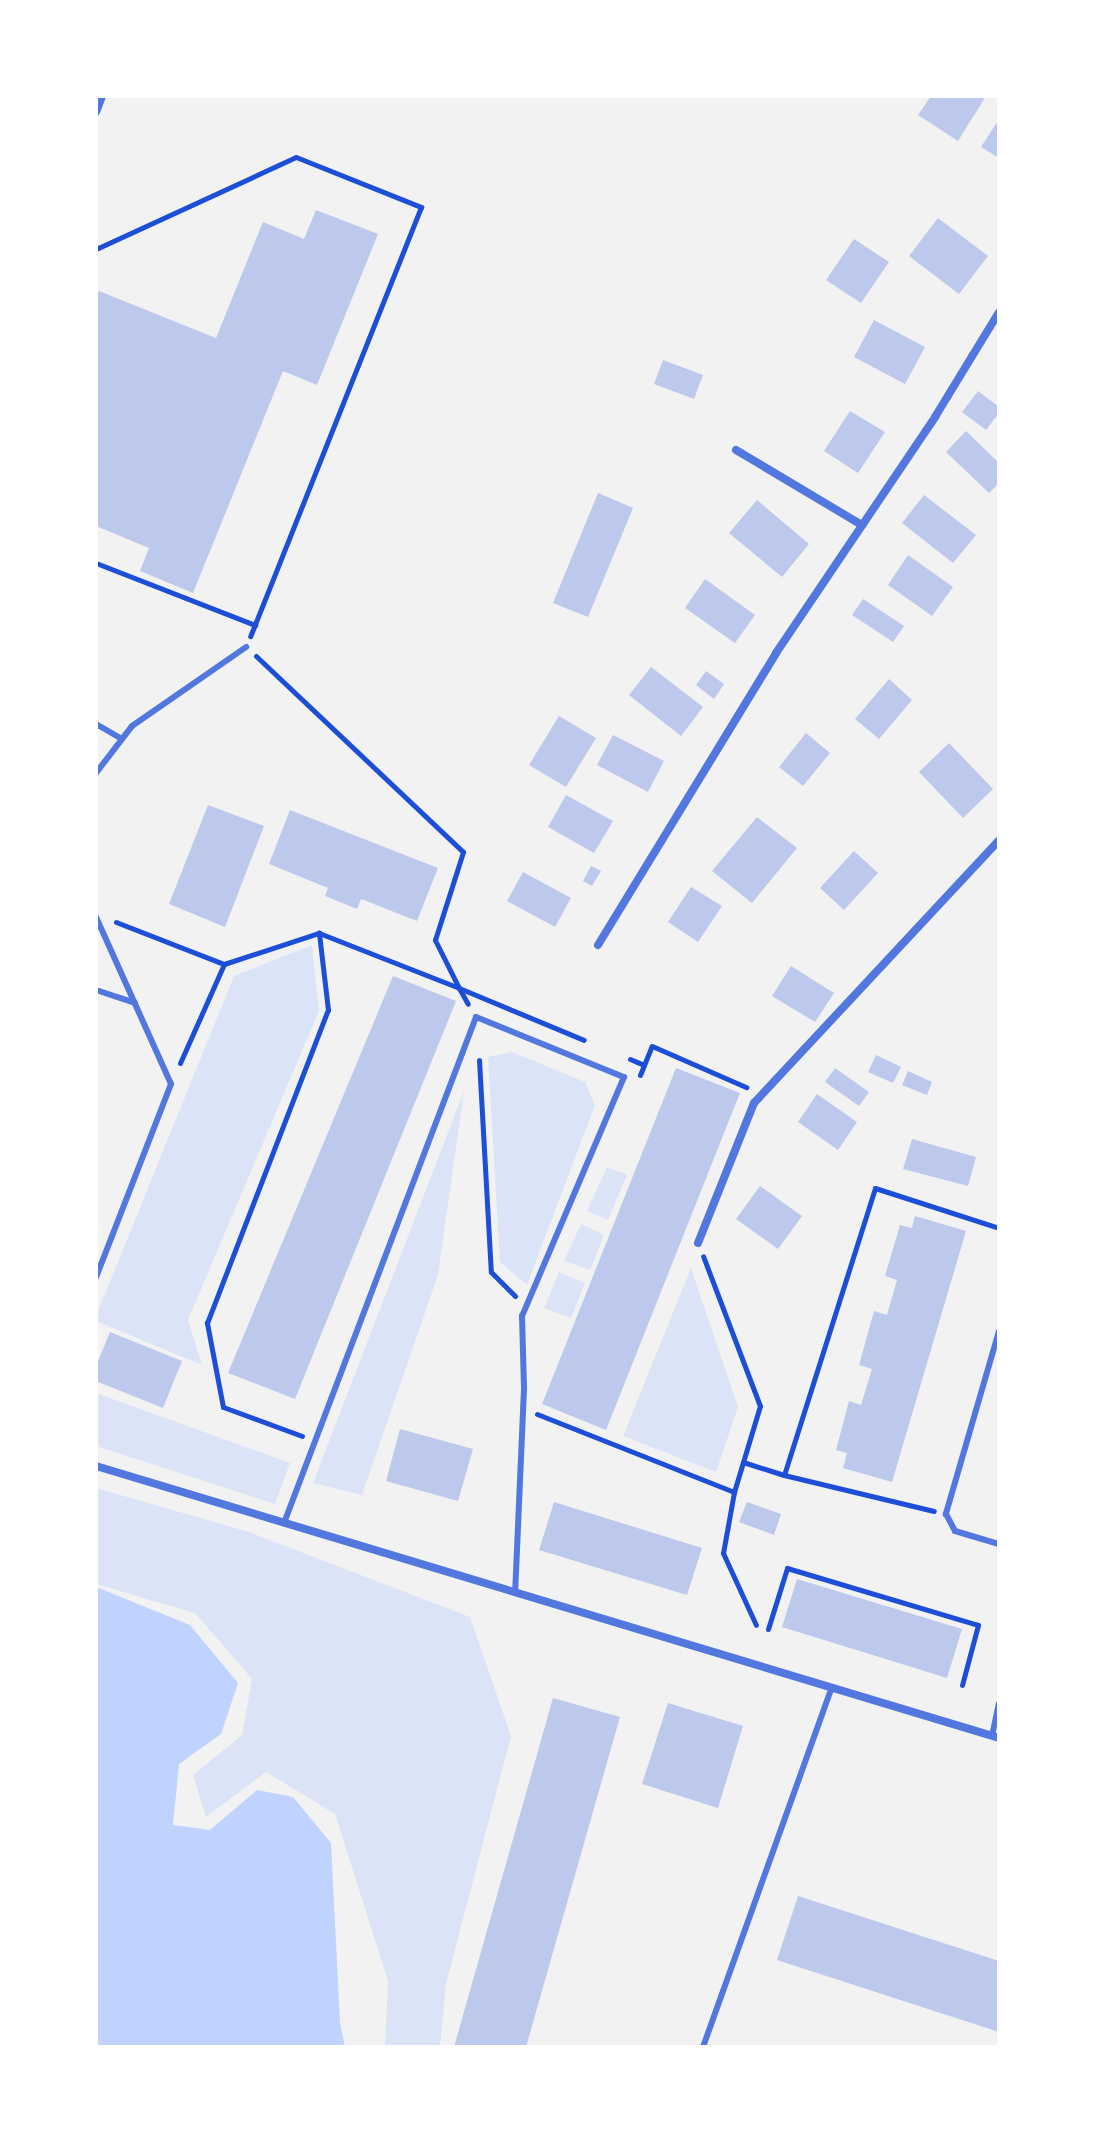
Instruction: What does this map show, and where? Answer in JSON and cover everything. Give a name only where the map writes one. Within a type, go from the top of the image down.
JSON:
[{"type":"street","points":[[96,112],[102,96]]},
{"type":"street","points":[[598,945],[776,653],[999,312]]},
{"type":"street","points":[[736,450],[862,525]]},
{"type":"street","points":[[698,1243],[754,1103],[999,840]]},
{"type":"street","points":[[96,1466],[995,1737]]},
{"type":"lane","points":[[96,773],[132,726],[246,647]]},
{"type":"lane","points":[[96,724],[122,739]]},
{"type":"lane","points":[[96,917],[171,1084],[96,1277]]},
{"type":"lane","points":[[96,990],[135,1003]]},
{"type":"lane","points":[[284,1523],[476,1017],[624,1077],[522,1316],[524,1389],[515,1593]]},
{"type":"lane","points":[[999,1331],[946,1514],[955,1531],[999,1544]]},
{"type":"lane","points":[[703,2047],[831,1689]]},
{"type":"lane","points":[[995,1737],[999,1704]]},
{"type":"path","points":[[96,249],[296,157],[421,207],[246,647],[463,852],[435,940],[476,1017],[491,1272],[526,1307]]},
{"type":"path","points":[[96,563],[255,625]]},
{"type":"path","points":[[110,920],[224,964],[319,933],[587,1041]]},
{"type":"path","points":[[315,1440],[223,1407],[207,1323],[328,1010],[319,933]]},
{"type":"path","points":[[171,1084],[224,964]]},
{"type":"path","points":[[639,1077],[652,1046],[763,1094]]},
{"type":"path","points":[[615,1053],[644,1065]]},
{"type":"path","points":[[784,1475],[875,1188],[999,1228]]},
{"type":"path","points":[[698,1243],[760,1406],[734,1492],[723,1553],[756,1625]]},
{"type":"path","points":[[536,1414],[734,1492]]},
{"type":"path","points":[[743,1462],[784,1475],[946,1514]]},
{"type":"path","points":[[768,1629],[787,1568],[978,1625],[962,1685]]},
{"type":"shaded area","points":[[312,945],[319,1011],[188,1320],[202,1365],[96,1321],[96,1316],[234,976]]},
{"type":"shaded area","points":[[512,1052],[585,1082],[595,1105],[527,1285],[500,1262],[488,1057]]},
{"type":"shaded area","points":[[464,1091],[438,1275],[362,1495],[313,1483]]},
{"type":"shaded area","points":[[607,1167],[627,1175],[608,1220],[587,1211]]},
{"type":"shaded area","points":[[581,1224],[604,1235],[590,1270],[564,1261]]},
{"type":"shaded area","points":[[691,1268],[738,1407],[716,1472],[623,1436]]},
{"type":"shaded area","points":[[559,1272],[585,1283],[571,1318],[544,1308]]},
{"type":"shaded area","points":[[96,1393],[290,1463],[275,1504],[96,1446]]},
{"type":"shaded area","points":[[96,1488],[246,1531],[470,1617],[511,1736],[446,1984],[440,2047],[385,2047],[388,1981],[335,1814],[266,1772],[206,1817],[193,1775],[242,1735],[252,1679],[195,1613],[96,1584]]},
{"type":"water","points":[[96,1587],[190,1625],[238,1683],[221,1734],[179,1764],[173,1825],[210,1830],[257,1790],[293,1797],[331,1843],[340,2023],[345,2047],[96,2047]]},
{"type":"building","points":[[931,96],[986,96],[958,141],[918,115]]},
{"type":"building","points":[[999,119],[999,158],[981,147]]},
{"type":"building","points":[[316,210],[378,234],[317,385],[283,371],[193,593],[140,571],[149,548],[96,526],[96,300],[99,291],[216,338],[263,222],[304,239]]},
{"type":"building","points":[[938,218],[988,256],[959,294],[909,256]]},
{"type":"building","points":[[854,239],[889,262],[861,303],[826,280]]},
{"type":"building","points":[[874,320],[925,347],[905,384],[854,357]]},
{"type":"building","points":[[663,360],[703,375],[694,399],[654,384]]},
{"type":"building","points":[[978,391],[999,407],[999,413],[986,430],[962,412]]},
{"type":"building","points":[[850,411],[885,432],[858,473],[824,451]]},
{"type":"building","points":[[966,431],[999,463],[999,483],[989,493],[946,452]]},
{"type":"building","points":[[598,493],[633,508],[588,617],[553,603]]},
{"type":"building","points":[[924,495],[976,535],[953,563],[902,523]]},
{"type":"building","points":[[757,500],[809,544],[782,577],[729,533]]},
{"type":"building","points":[[908,555],[953,587],[932,616],[888,585]]},
{"type":"building","points":[[705,579],[755,615],[735,643],[685,608]]},
{"type":"building","points":[[863,599],[904,626],[893,642],[852,615]]},
{"type":"building","points":[[651,667],[703,707],[681,736],[629,695]]},
{"type":"building","points":[[706,671],[724,684],[714,699],[696,685]]},
{"type":"building","points":[[889,679],[912,700],[879,739],[855,719]]},
{"type":"building","points":[[559,716],[596,738],[566,787],[529,765]]},
{"type":"building","points":[[806,733],[830,753],[803,786],[779,767]]},
{"type":"building","points":[[613,735],[664,761],[648,792],[597,765]]},
{"type":"building","points":[[949,743],[993,789],[963,818],[919,772]]},
{"type":"building","points":[[566,795],[613,821],[594,853],[548,827]]},
{"type":"building","points":[[208,805],[264,826],[225,927],[169,904]]},
{"type":"building","points":[[290,810],[438,868],[417,921],[361,899],[357,909],[325,896],[328,888],[269,864]]},
{"type":"building","points":[[757,817],[797,848],[752,903],[712,871]]},
{"type":"building","points":[[854,851],[878,873],[844,910],[820,888]]},
{"type":"building","points":[[591,866],[601,871],[592,886],[583,881]]},
{"type":"building","points":[[523,872],[571,898],[555,927],[507,901]]},
{"type":"building","points":[[691,887],[722,906],[698,942],[668,922]]},
{"type":"building","points":[[791,966],[834,993],[815,1022],[772,996]]},
{"type":"building","points":[[393,976],[456,1001],[295,1399],[228,1373]]},
{"type":"building","points":[[876,1055],[901,1067],[893,1083],[868,1072]]},
{"type":"building","points":[[676,1068],[740,1093],[606,1430],[542,1404]]},
{"type":"building","points":[[835,1068],[869,1092],[859,1106],[825,1082]]},
{"type":"building","points":[[908,1071],[932,1082],[927,1095],[902,1085]]},
{"type":"building","points":[[817,1094],[857,1122],[838,1150],[798,1122]]},
{"type":"building","points":[[912,1139],[976,1157],[968,1186],[903,1169]]},
{"type":"building","points":[[760,1186],[802,1216],[778,1249],[736,1219]]},
{"type":"building","points":[[915,1216],[966,1231],[892,1482],[843,1468],[847,1453],[836,1450],[849,1401],[861,1405],[872,1369],[859,1365],[874,1311],[887,1315],[897,1280],[885,1276],[900,1225],[912,1228]]},
{"type":"building","points":[[110,1332],[182,1361],[163,1408],[96,1381],[96,1366]]},
{"type":"building","points":[[400,1429],[473,1449],[458,1501],[386,1481]]},
{"type":"building","points":[[554,1502],[702,1548],[687,1595],[539,1550]]},
{"type":"building","points":[[747,1502],[781,1514],[774,1535],[739,1522]]},
{"type":"building","points":[[797,1579],[962,1629],[947,1678],[782,1627]]},
{"type":"building","points":[[553,1698],[620,1717],[526,2047],[454,2047]]},
{"type":"building","points":[[668,1703],[743,1726],[718,1808],[642,1784]]},
{"type":"building","points":[[798,1896],[999,1961],[999,2032],[777,1960]]}]
